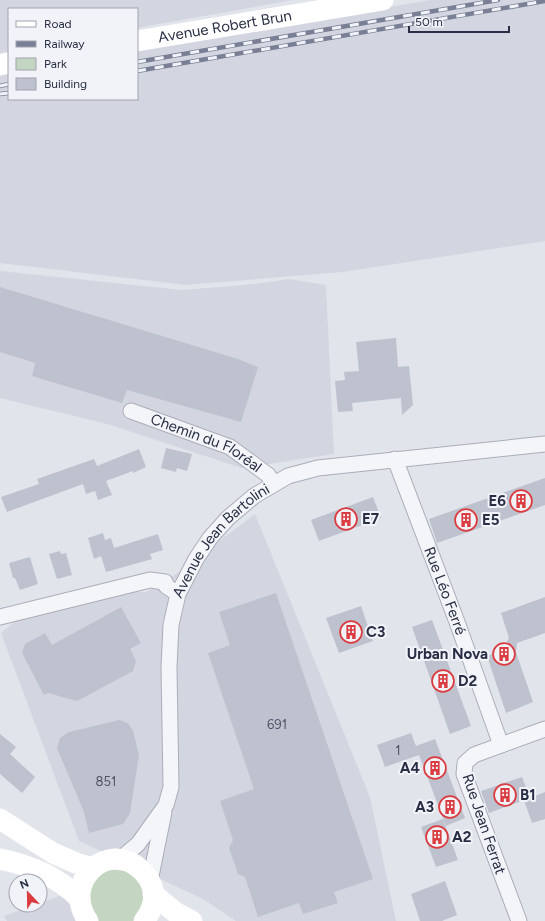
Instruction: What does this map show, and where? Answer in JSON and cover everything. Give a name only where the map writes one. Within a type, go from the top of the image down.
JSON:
[{"type":"street","name":"Avenue Robert Brun","points":[[138,41],[383,0]]},
{"type":"street","name":"Chemin du Floréal","points":[[131,411],[230,447],[268,475],[274,484]]},
{"type":"street","name":"Avenue Jean Bartolini","points":[[118,860],[138,844],[166,805],[171,787],[169,667],[171,625],[178,594],[196,559],[228,518],[254,496],[288,476],[318,468],[545,444]]},
{"type":"street","name":"Rue Léo Ferré","points":[[395,459],[457,622],[501,745]]},
{"type":"street","points":[[0,617],[150,580],[165,582],[166,586],[178,594]]},
{"type":"street","name":"Rue Jean Ferrat","points":[[519,921],[464,774],[465,763],[474,754],[545,729]]},
{"type":"street","points":[[144,921],[150,912],[153,903],[152,887],[166,805]]},
{"type":"street","points":[[1,819],[52,853],[93,868]]},
{"type":"street","points":[[0,859],[24,865],[47,874],[79,898]]},
{"type":"street","points":[[88,921],[81,907],[79,898],[83,881],[93,868],[101,863],[110,860],[118,860],[137,866],[145,873],[152,887],[175,912],[192,921]]},
{"type":"street","points":[[69,921],[85,921]]},
{"type":"shaded area","points":[[0,0],[293,0],[138,28],[138,8],[8,8],[8,51],[0,53]]},
{"type":"shaded area","points":[[431,0],[545,0],[545,241],[343,272],[186,285],[0,263],[0,73],[8,71],[8,100],[138,100],[138,49]]},
{"type":"shaded area","points":[[0,271],[182,290],[255,284],[289,279],[326,285],[334,454],[242,468],[107,424],[0,398]]},
{"type":"shaded area","points":[[255,514],[370,797],[396,921],[236,921],[203,899],[79,841],[1,633],[17,620],[136,592],[146,592],[165,582]]},
{"type":"shaded area","points":[[68,893],[129,921],[7,921],[4,916],[12,913],[48,913],[48,900]]},
{"type":"green space","points":[[93,868],[145,873],[144,921],[88,921],[84,915]]},
{"type":"building","points":[[0,287],[238,359],[258,367],[241,422],[127,390],[122,403],[32,376],[35,363],[0,352]]},
{"type":"building","points":[[396,338],[398,367],[409,366],[413,405],[402,415],[401,398],[352,403],[353,411],[338,412],[335,381],[345,380],[344,372],[359,371],[356,342]]},
{"type":"building","points":[[166,448],[192,454],[187,471],[177,468],[176,472],[161,468]]},
{"type":"building","points":[[139,449],[146,467],[133,473],[133,471],[106,481],[112,495],[98,500],[95,491],[86,494],[83,484],[7,512],[1,497],[39,484],[37,479],[94,459],[97,466]]},
{"type":"building","points":[[545,478],[545,505],[437,543],[429,519]]},
{"type":"building","name":"E7","points":[[373,497],[381,518],[319,541],[311,520]]},
{"type":"building","points":[[103,533],[105,540],[111,538],[114,548],[158,534],[163,550],[150,554],[152,559],[106,572],[101,556],[94,559],[88,538]]},
{"type":"building","points":[[60,551],[61,554],[66,553],[72,575],[57,579],[49,554]]},
{"type":"building","points":[[30,557],[38,584],[20,590],[15,578],[13,578],[9,563]]},
{"type":"building","points":[[276,593],[373,879],[334,892],[338,903],[303,914],[299,903],[258,917],[245,877],[238,874],[229,848],[233,840],[220,801],[254,789],[208,653],[230,645],[219,612]]},
{"type":"building","name":"Urban Nova","points":[[545,597],[545,633],[517,643],[516,652],[533,702],[506,713],[487,656],[502,650],[509,638],[501,613]]},
{"type":"building","name":"C3","points":[[361,606],[373,641],[339,653],[326,618]]},
{"type":"building","points":[[121,607],[141,643],[130,649],[136,661],[133,671],[77,701],[48,693],[44,695],[22,653],[25,644],[45,633],[52,645]]},
{"type":"building","points":[[432,620],[471,726],[450,734],[412,627]]},
{"type":"building","points":[[119,720],[128,723],[133,731],[139,755],[130,813],[123,824],[89,833],[84,812],[57,748],[60,738],[69,732]]},
{"type":"building","points":[[411,733],[416,746],[435,739],[465,818],[446,826],[419,755],[385,767],[377,745]]},
{"type":"building","points":[[0,734],[16,747],[10,754],[35,777],[22,793],[0,774]]},
{"type":"building","name":"B1","points":[[522,777],[530,798],[489,813],[481,791]]},
{"type":"building","points":[[545,792],[545,819],[532,823],[524,800]]},
{"type":"building","name":"A2","points":[[443,819],[458,860],[436,867],[421,827]]},
{"type":"building","points":[[445,881],[457,915],[442,921],[420,921],[411,894]]},
{"type":"railway","points":[[138,62],[498,0]]},
{"type":"railway","points":[[138,71],[545,1]]},
{"type":"railway","points":[[0,86],[8,84]]},
{"type":"railway","points":[[0,94],[8,93]]},
{"type":"place","name":"E6","points":[[521,501]]},
{"type":"place","name":"E7","points":[[346,519]]},
{"type":"place","name":"E5","points":[[466,520]]},
{"type":"place","name":"C3","points":[[351,632]]},
{"type":"place","name":"Urban Nova","points":[[504,654]]},
{"type":"place","name":"D2","points":[[443,681]]},
{"type":"place","name":"A4","points":[[435,768]]},
{"type":"place","name":"B1","points":[[505,795]]},
{"type":"place","name":"A3","points":[[450,807]]},
{"type":"place","name":"A2","points":[[437,837]]}]
